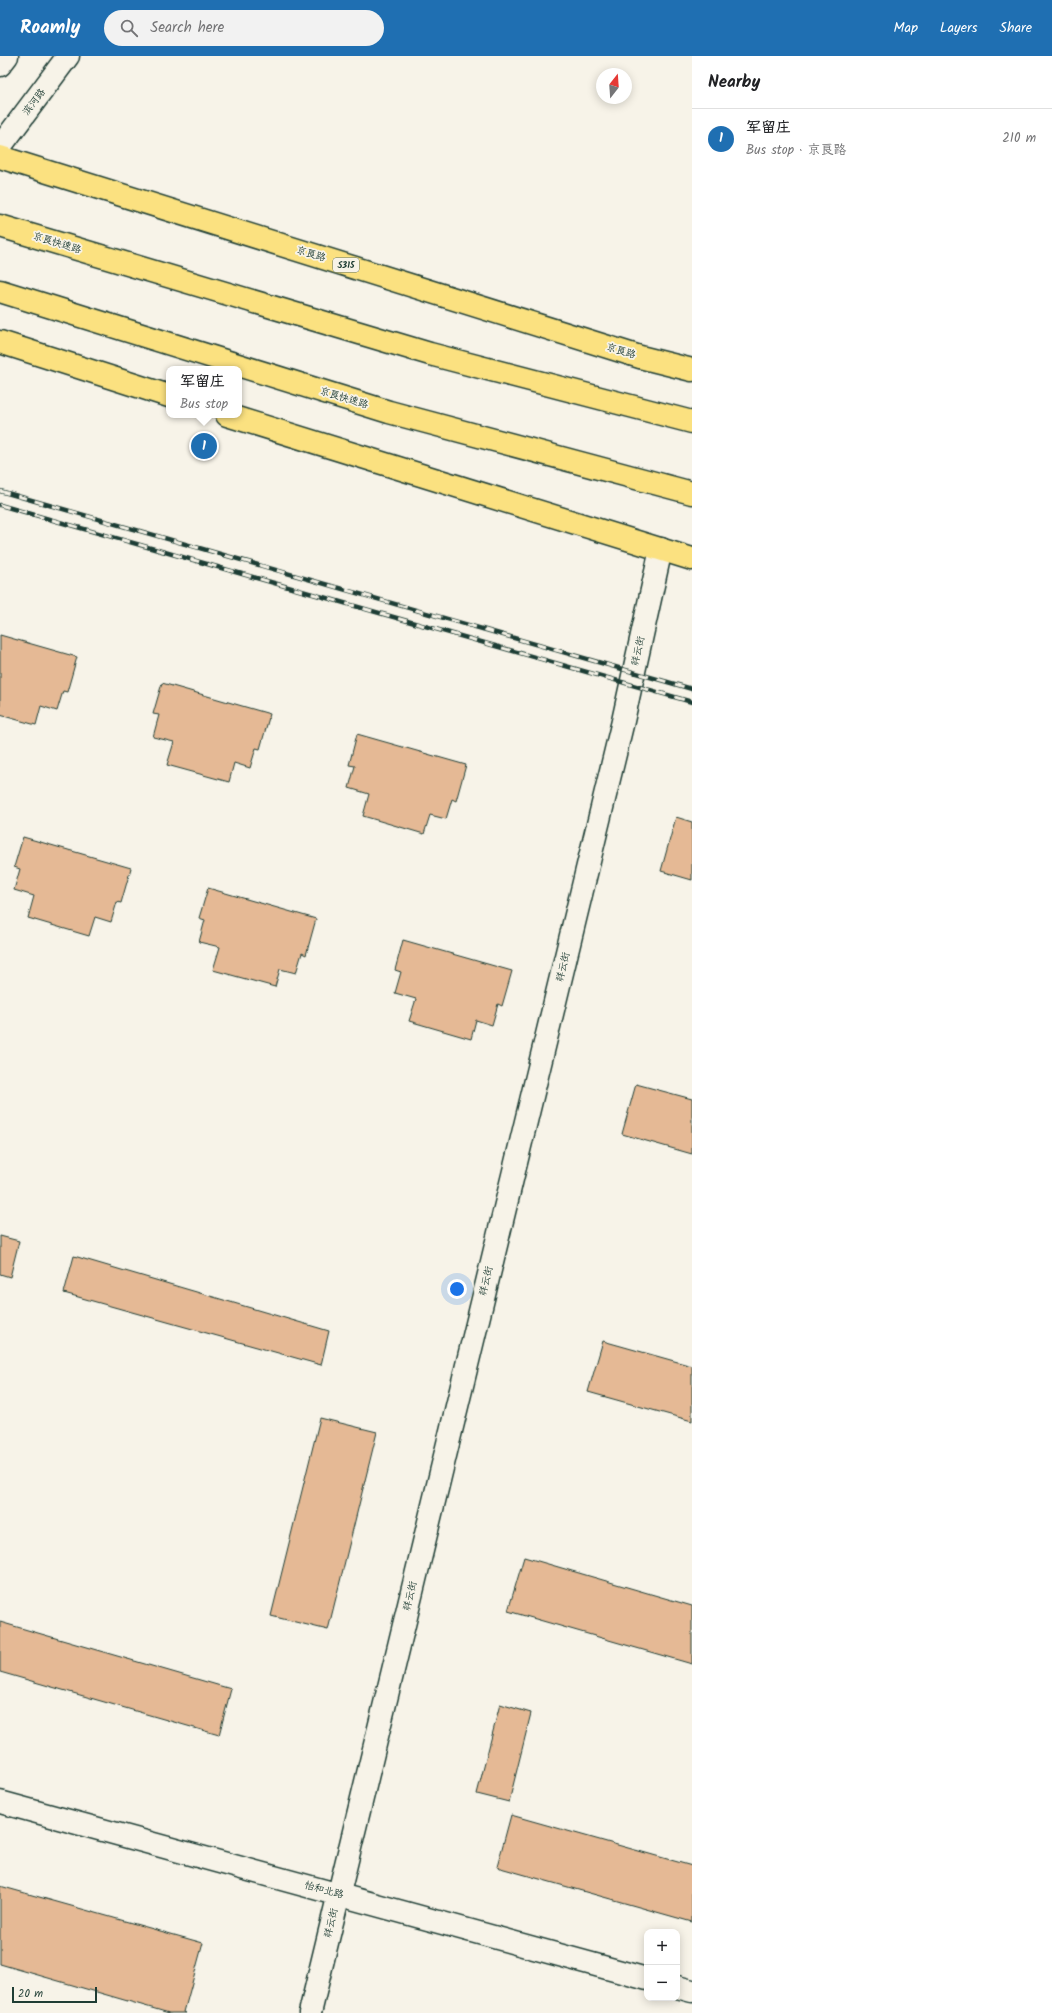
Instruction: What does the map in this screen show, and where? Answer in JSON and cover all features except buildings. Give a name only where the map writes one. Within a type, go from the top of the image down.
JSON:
[{"type":"main road","name":"京良路","points":[[0,157],[640,357],[692,370]]},
{"type":"main road","name":"京良快速路","points":[[0,226],[430,354],[692,422]]},
{"type":"main road","name":"京良快速路","points":[[0,291],[241,366]]},
{"type":"main road","points":[[0,342],[166,395]]},
{"type":"main road","name":"京良快速路","points":[[242,366],[389,412],[692,493]]},
{"type":"main road","points":[[237,418],[692,559]]},
{"type":"street","points":[[0,66],[7,56]]},
{"type":"street","name":"滨河路","points":[[0,147],[68,56]]},
{"type":"street","name":"祥云街","points":[[310,2013],[623,721],[661,549]]},
{"type":"street","name":"怡和北路","points":[[0,1802],[644,1978]]},
{"type":"street","points":[[680,1988],[692,1992]]},
{"type":"railway","points":[[0,491],[692,689]]},
{"type":"railway","points":[[0,505],[692,702]]},
{"type":"place","name":"军留庄","points":[[204,446]]}]
